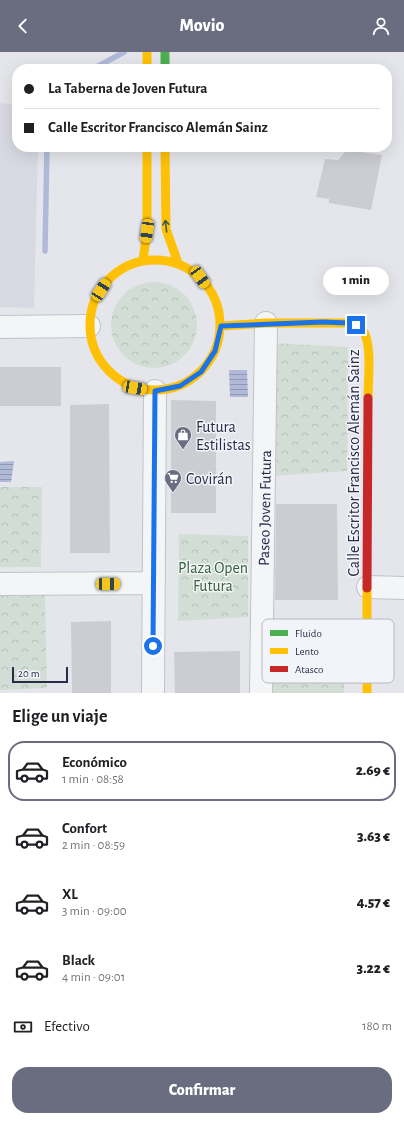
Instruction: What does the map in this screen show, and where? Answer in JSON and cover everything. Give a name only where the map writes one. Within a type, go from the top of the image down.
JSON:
[{"type":"street","points":[[147,52],[147,64]]},
{"type":"street","points":[[165,52],[165,64]]},
{"type":"street","points":[[143,260],[147,231],[147,152]]},
{"type":"street","points":[[165,152],[166,229],[178,263]]},
{"type":"street","points":[[160,259],[178,263],[200,277],[216,300],[221,326],[215,351],[201,372],[180,386],[155,391],[135,388],[116,378],[102,364],[93,346],[89,326],[94,301],[108,279],[124,267],[143,260],[160,259]]},
{"type":"street","name":"Calle Escritor Francisco Alemán Sainz","points":[[221,326],[266,323],[348,323],[361,328],[367,338],[368,619]]},
{"type":"street","name":"Paseo Joven Futura","points":[[261,693],[266,323]]},
{"type":"street","points":[[0,327],[89,326]]},
{"type":"street","points":[[153,693],[155,391]]},
{"type":"street","points":[[0,584],[154,583]]},
{"type":"street","points":[[368,587],[404,588]]},
{"type":"street","name":"Calle Escritor Francisco Alemán Sainz","points":[[367,683],[367,693]]},
{"type":"shaded area","points":[[0,103],[12,104],[12,152],[38,152],[34,308],[0,307]]},
{"type":"green space","points":[[146,282],[162,282],[171,285],[185,294],[194,308],[197,317],[197,333],[194,342],[185,356],[171,365],[162,368],[146,368],[130,361],[123,356],[118,349],[111,333],[111,317],[118,301],[123,294],[130,289]]},
{"type":"green space","points":[[271,343],[348,347],[347,471],[271,476]]},
{"type":"green space","points":[[0,487],[42,487],[41,567],[0,567]]},
{"type":"green space","name":"Plaza Open Futura","points":[[179,534],[248,536],[248,617],[178,621]]},
{"type":"green space","points":[[45,595],[47,688],[0,690],[0,596]]},
{"type":"green space","points":[[269,683],[344,683],[344,693],[269,693]]},
{"type":"water","points":[[229,370],[247,370],[248,397],[230,397]]},
{"type":"water","points":[[14,461],[11,482],[0,482],[0,462]]},
{"type":"building","points":[[345,152],[361,152],[382,155],[371,210],[329,203],[329,199],[316,197],[325,159],[338,160]]},
{"type":"building","points":[[0,367],[61,367],[61,406],[0,406]]},
{"type":"building","points":[[171,400],[216,401],[216,513],[171,513]]},
{"type":"building","points":[[109,404],[110,553],[70,553],[70,405]]},
{"type":"building","points":[[276,504],[337,504],[338,600],[275,600]]},
{"type":"building","points":[[111,621],[111,693],[72,693],[71,622]]},
{"type":"building","points":[[240,651],[240,693],[175,693],[174,652]]},
{"type":"waterway","points":[[102,64],[124,52]]},
{"type":"waterway","points":[[45,251],[47,152]]},
{"type":"traffic: fast","points":[[165,52],[165,64]]},
{"type":"traffic: slow","points":[[147,52],[147,64]]},
{"type":"traffic: slow","points":[[143,260],[147,231],[147,152]]},
{"type":"traffic: slow","points":[[165,152],[166,229],[178,263]]},
{"type":"traffic: slow","points":[[161,260],[180,265],[201,279],[215,300],[219,312],[220,325],[219,338],[215,350],[201,371],[180,385],[168,389],[149,390],[130,385],[109,371],[95,350],[91,338],[90,319],[95,300],[109,279],[130,265],[142,261],[161,260]]},
{"type":"traffic: slow","points":[[221,326],[266,323],[348,323],[357,326],[364,332],[368,346],[368,398]]},
{"type":"traffic: slow","points":[[367,588],[367,619]]},
{"type":"traffic: slow","points":[[367,683],[367,693]]},
{"type":"traffic: jam","points":[[367,588],[368,398]]},
{"type":"place","name":"Futura Estilistas","points":[[183,450]]},
{"type":"place","name":"Covirán","points":[[173,493]]},
{"type":"route","points":[[153,646],[155,391],[180,386],[201,372],[215,351],[221,326],[266,323],[323,322],[348,323],[356,325]]}]
